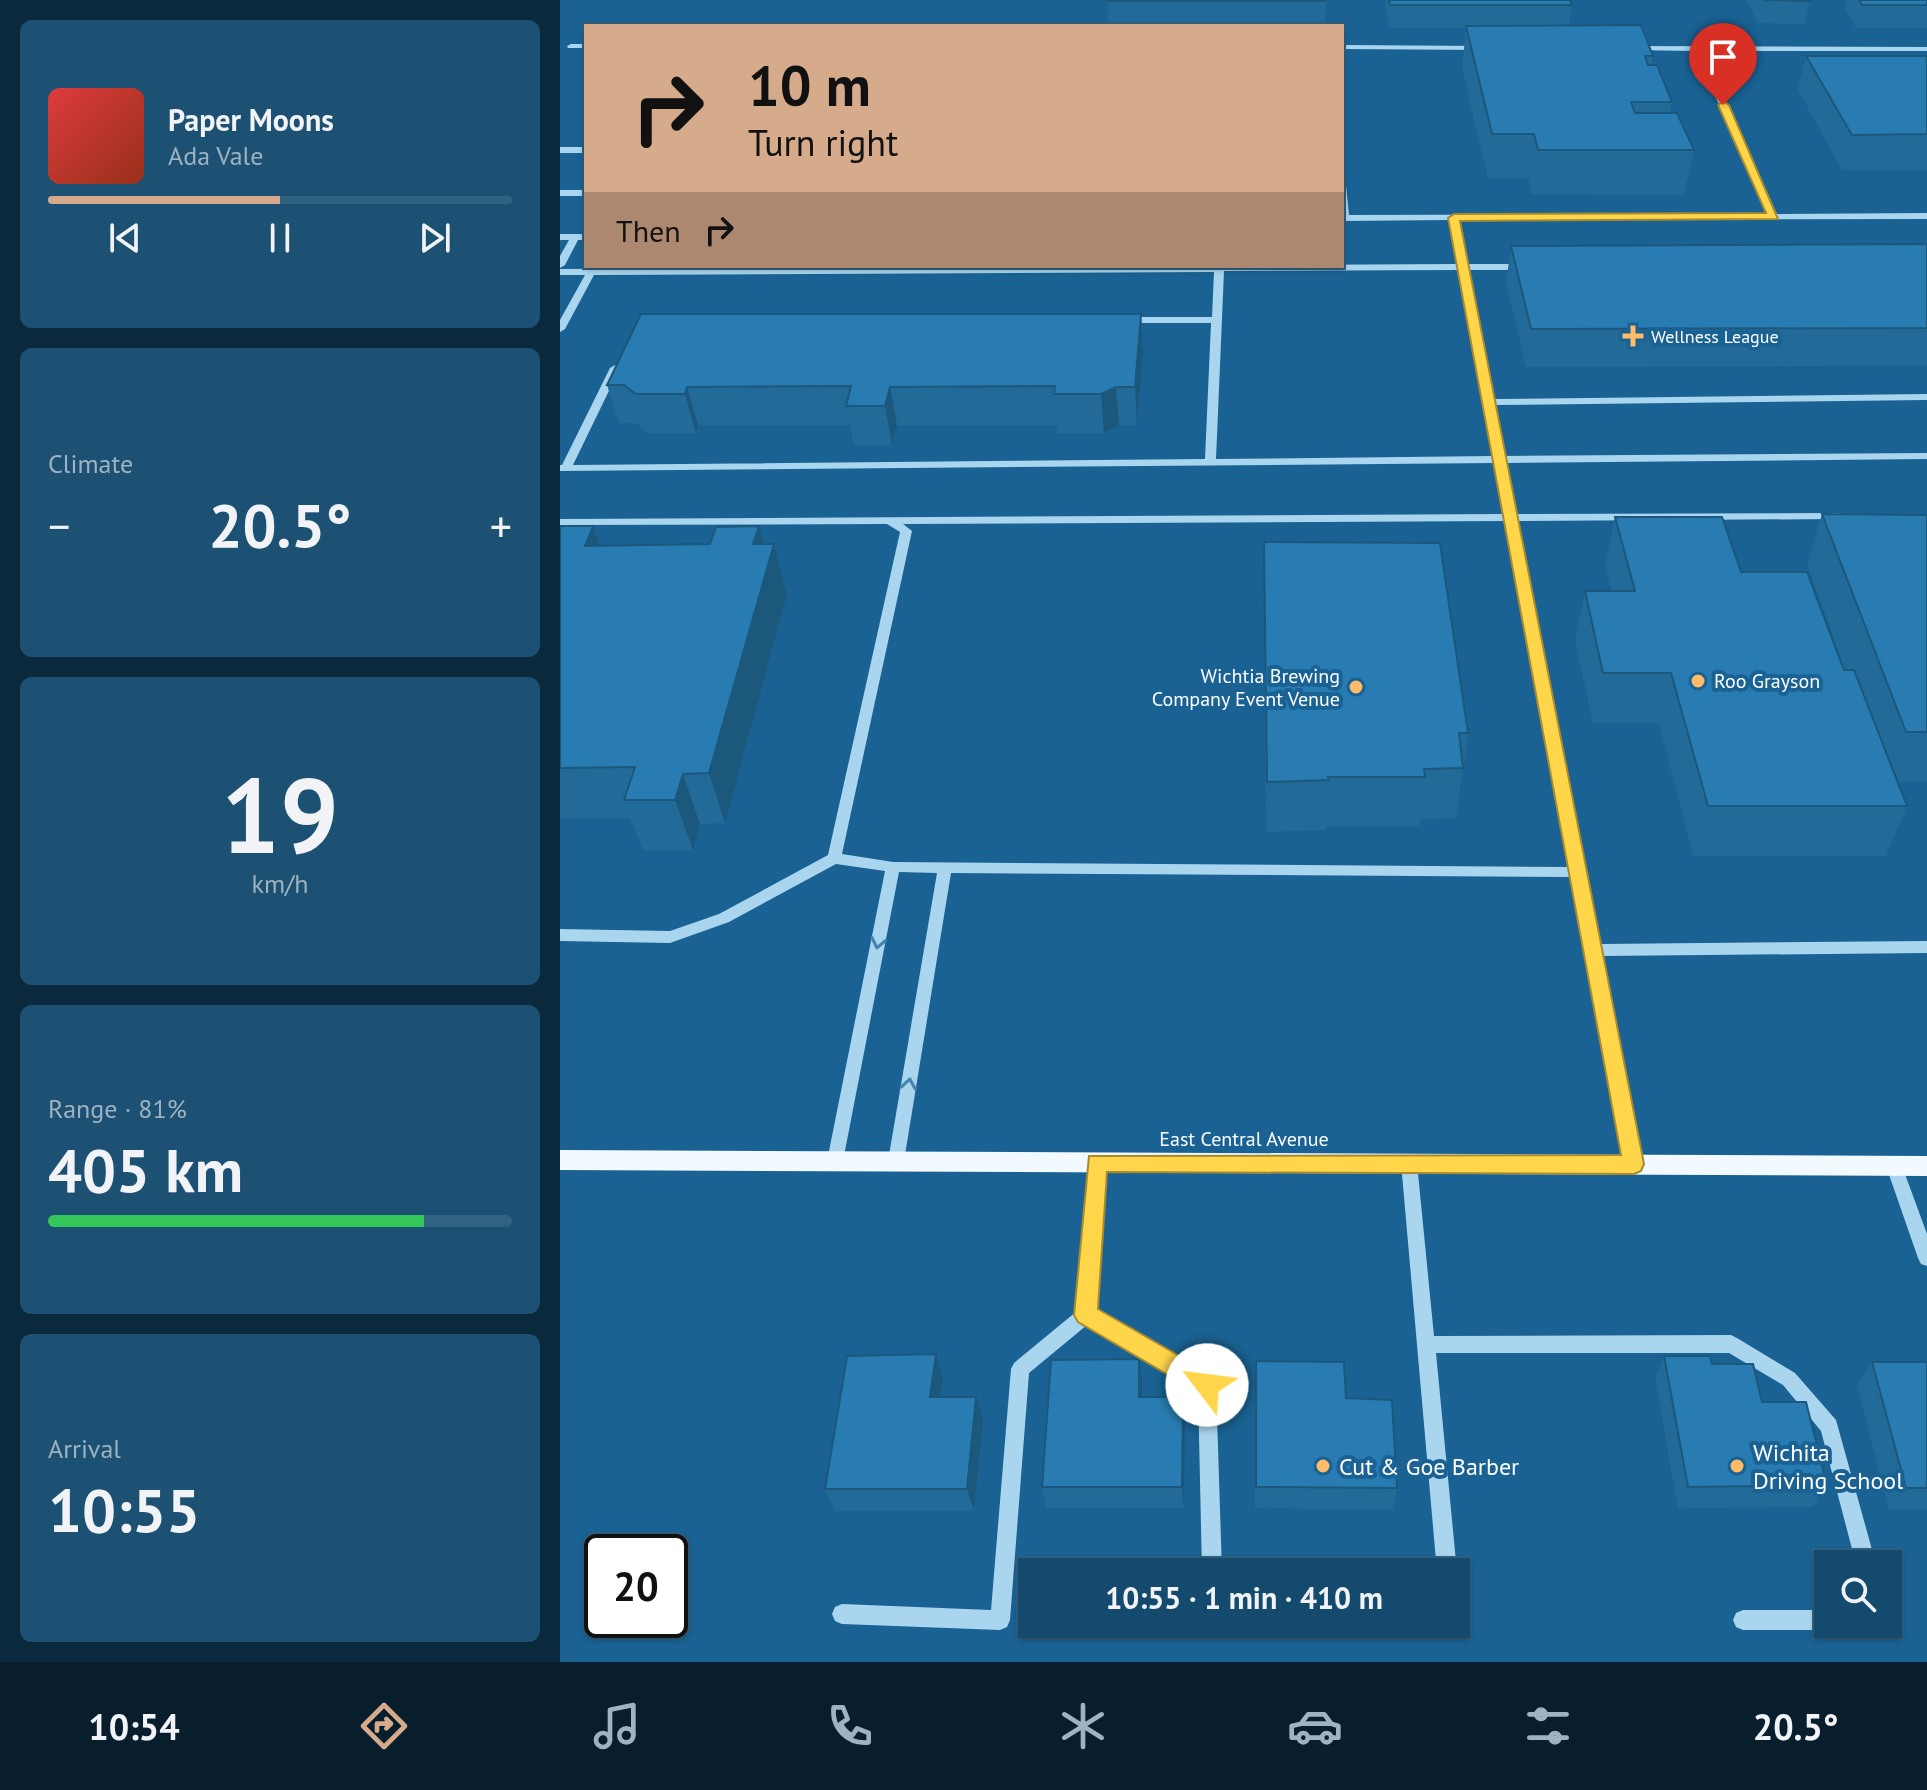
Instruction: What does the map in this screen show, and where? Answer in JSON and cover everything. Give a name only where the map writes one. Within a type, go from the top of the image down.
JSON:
[{"type":"main road","name":"East Central Avenue","points":[[560,1160],[1927,1166]]},
{"type":"lane","points":[[571,46],[584,46]]},
{"type":"lane","points":[[1344,47],[1497,48]]},
{"type":"lane","points":[[1621,48],[1927,49]]},
{"type":"lane","points":[[1698,48],[1774,217]]},
{"type":"lane","points":[[560,150],[584,150]]},
{"type":"lane","points":[[560,193],[584,193]]},
{"type":"lane","points":[[1344,218],[1927,216]]},
{"type":"lane","points":[[1454,218],[1634,1164]]},
{"type":"lane","points":[[560,237],[581,237]]},
{"type":"lane","points":[[560,265],[581,237]]},
{"type":"lane","points":[[560,272],[1341,268]]},
{"type":"lane","points":[[1344,268],[1543,268]]},
{"type":"lane","points":[[1210,462],[1219,269]]},
{"type":"lane","points":[[560,329],[591,272]]},
{"type":"lane","points":[[1106,320],[1217,320]]},
{"type":"lane","points":[[621,358],[563,468],[1927,456]]},
{"type":"lane","points":[[1489,402],[1927,397]]},
{"type":"lane","points":[[560,522],[1847,516]]},
{"type":"lane","points":[[834,858],[906,531],[887,520]]},
{"type":"lane","points":[[560,935],[670,937],[724,918],[834,858],[893,867],[945,868],[1578,872]]},
{"type":"lane","points":[[835,1161],[893,867]]},
{"type":"lane","points":[[896,1161],[945,868]]},
{"type":"lane","points":[[1592,950],[1927,947]]},
{"type":"lane","points":[[842,1614],[1000,1620],[1020,1369],[1086,1315],[1097,1162]]},
{"type":"lane","points":[[1409,1163],[1446,1558]]},
{"type":"lane","points":[[1894,1166],[1927,1258]]},
{"type":"lane","points":[[1086,1315],[1207,1385],[1212,1558]]},
{"type":"lane","points":[[1426,1345],[1731,1344],[1789,1379],[1829,1426],[1862,1550]]},
{"type":"lane","points":[[1743,1620],[1814,1620]]},
{"type":"building","points":[[1326,0],[1326,1],[1107,1]]},
{"type":"building","points":[[1389,0],[1570,0],[1572,5],[1390,5]]},
{"type":"building","points":[[1859,0],[1927,0],[1927,5],[1862,5]]},
{"type":"building","points":[[1641,25],[1653,56],[1645,56],[1648,65],[1657,65],[1672,102],[1631,102],[1635,113],[1677,113],[1694,150],[1538,150],[1534,134],[1492,134],[1466,26]]},
{"type":"building","points":[[1806,56],[1927,56],[1927,134],[1852,135]]},
{"type":"building","points":[[1927,244],[1927,328],[1531,329],[1511,246]]},
{"type":"building","points":[[641,314],[1141,314],[1135,387],[1116,387],[1101,394],[1054,394],[1055,386],[890,387],[885,406],[846,406],[851,386],[687,387],[685,394],[636,394],[624,385],[607,385]]},
{"type":"building","points":[[1822,514],[1927,515],[1927,732],[1906,732]]},
{"type":"building","name":"Roo Grayson","points":[[1615,517],[1722,517],[1741,572],[1807,572],[1844,670],[1854,670],[1907,806],[1708,806],[1671,673],[1603,673],[1585,591],[1635,591]]},
{"type":"building","points":[[560,526],[593,526],[585,546],[710,544],[716,527],[759,526],[753,544],[774,544],[709,773],[683,774],[675,800],[624,800],[635,767],[560,768]]},
{"type":"building","name":"Wichtia Brewing Company Event Venue","points":[[1264,542],[1440,543],[1468,733],[1459,733],[1463,768],[1424,769],[1425,777],[1328,777],[1329,780],[1267,782]]},
{"type":"building","points":[[936,1354],[930,1397],[976,1397],[967,1489],[825,1489],[847,1356]]},
{"type":"building","name":"Wichita Driving School","points":[[1664,1356],[1710,1356],[1712,1364],[1753,1364],[1762,1402],[1806,1402],[1827,1485],[1688,1487]]},
{"type":"building","points":[[1139,1359],[1139,1397],[1183,1397],[1182,1487],[1042,1487],[1051,1360]]},
{"type":"building","name":"Cut & Goe Barber","points":[[1256,1361],[1344,1362],[1346,1398],[1392,1400],[1397,1488],[1256,1487]]},
{"type":"building","points":[[1872,1362],[1927,1362],[1927,1488],[1906,1488]]},
{"type":"place","name":"Wellness League","points":[[1633,336]]},
{"type":"place","name":"Roo Grayson","points":[[1698,681]]},
{"type":"place","name":"Wichtia Brewing Company Event Venue","points":[[1356,687]]},
{"type":"place","name":"Cut & Goe Barber","points":[[1323,1466]]},
{"type":"place","name":"Wichita Driving School","points":[[1737,1466]]},
{"type":"route","points":[[1207,1385],[1086,1315],[1097,1162],[1634,1164],[1454,218],[1774,217],[1723,105]]}]
